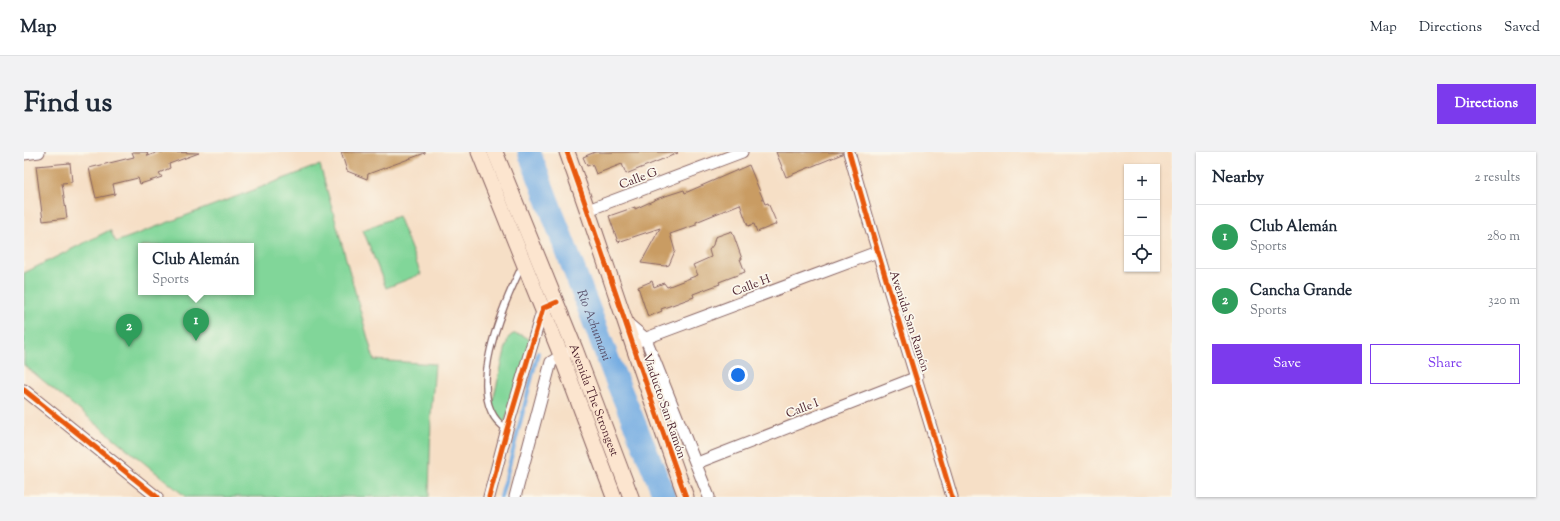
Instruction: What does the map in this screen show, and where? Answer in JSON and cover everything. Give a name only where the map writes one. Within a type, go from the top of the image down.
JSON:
[{"type":"main road","name":"Viaducto San Ramón","points":[[567,152],[626,322],[640,341],[652,407],[686,497]]},
{"type":"main road","points":[[481,158],[496,155]]},
{"type":"main road","name":"Avenida The Strongest","points":[[496,155],[557,302],[631,497]]},
{"type":"main road","name":"Avenida The Strongest","points":[[481,158],[523,264],[543,308],[614,497]]},
{"type":"street","points":[[24,154],[39,152]]},
{"type":"street","name":"Calle G","points":[[588,210],[742,152]]},
{"type":"street","name":"Avenida San Ramón","points":[[849,152],[877,252],[917,377],[952,497]]},
{"type":"street","name":"Calle H","points":[[640,341],[877,252]]},
{"type":"street","points":[[489,497],[507,429],[543,308],[557,302]]},
{"type":"street","points":[[640,341],[697,464],[709,497]]},
{"type":"street","points":[[515,497],[551,362],[561,354],[575,349]]},
{"type":"street","name":"Calle I","points":[[697,464],[917,377]]},
{"type":"street","points":[[24,390],[157,497]]},
{"type":"lane","points":[[507,429],[498,424],[486,401],[486,371],[501,317],[523,264]]},
{"type":"green space","points":[[320,165],[374,360],[435,364],[431,415],[429,497],[186,497],[24,365],[24,273],[110,230],[116,242]]},
{"type":"green space","points":[[398,216],[421,274],[386,288],[363,230]]},
{"type":"green space","points":[[513,334],[524,336],[532,345],[504,424],[498,424],[491,409],[508,338]]},
{"type":"building","points":[[132,152],[147,152],[148,156],[158,152],[199,153],[169,164],[170,168],[159,173],[162,177],[140,184],[138,178],[113,184],[115,194],[96,198],[89,168],[134,157]]},
{"type":"building","points":[[341,152],[425,153],[368,174],[367,179],[347,171]]},
{"type":"building","points":[[595,152],[678,153],[626,174],[622,164],[596,174],[592,164],[587,166],[583,157]]},
{"type":"building","points":[[776,152],[842,152],[842,154],[786,177]]},
{"type":"building","points":[[70,163],[72,182],[62,183],[67,218],[43,221],[36,166]]},
{"type":"building","points":[[749,165],[765,204],[768,203],[777,224],[757,232],[754,224],[748,226],[740,204],[696,222],[696,225],[670,234],[675,251],[669,265],[665,266],[641,263],[660,228],[618,242],[609,216],[635,207],[635,209],[659,198],[684,190],[685,193]]},
{"type":"building","points":[[732,231],[745,272],[719,282],[720,284],[693,294],[694,297],[661,309],[662,311],[648,317],[638,287],[652,281],[654,287],[664,283],[667,287],[698,275],[693,265],[711,257],[709,250],[713,245],[715,237]]},
{"type":"waterway","name":"Río Achumani","points":[[529,152],[613,372],[665,497]]},
{"type":"waterway","points":[[501,497],[538,353]]},
{"type":"cycle path","points":[[567,152],[655,411],[686,497]]},
{"type":"cycle path","points":[[849,152],[952,497]]},
{"type":"cycle path","points":[[489,497],[507,429],[543,308],[557,302]]},
{"type":"cycle path","points":[[24,390],[157,497]]},
{"type":"place","name":"Club Alemán","points":[[196,341]]},
{"type":"place","name":"Cancha Grande","points":[[129,347]]}]
